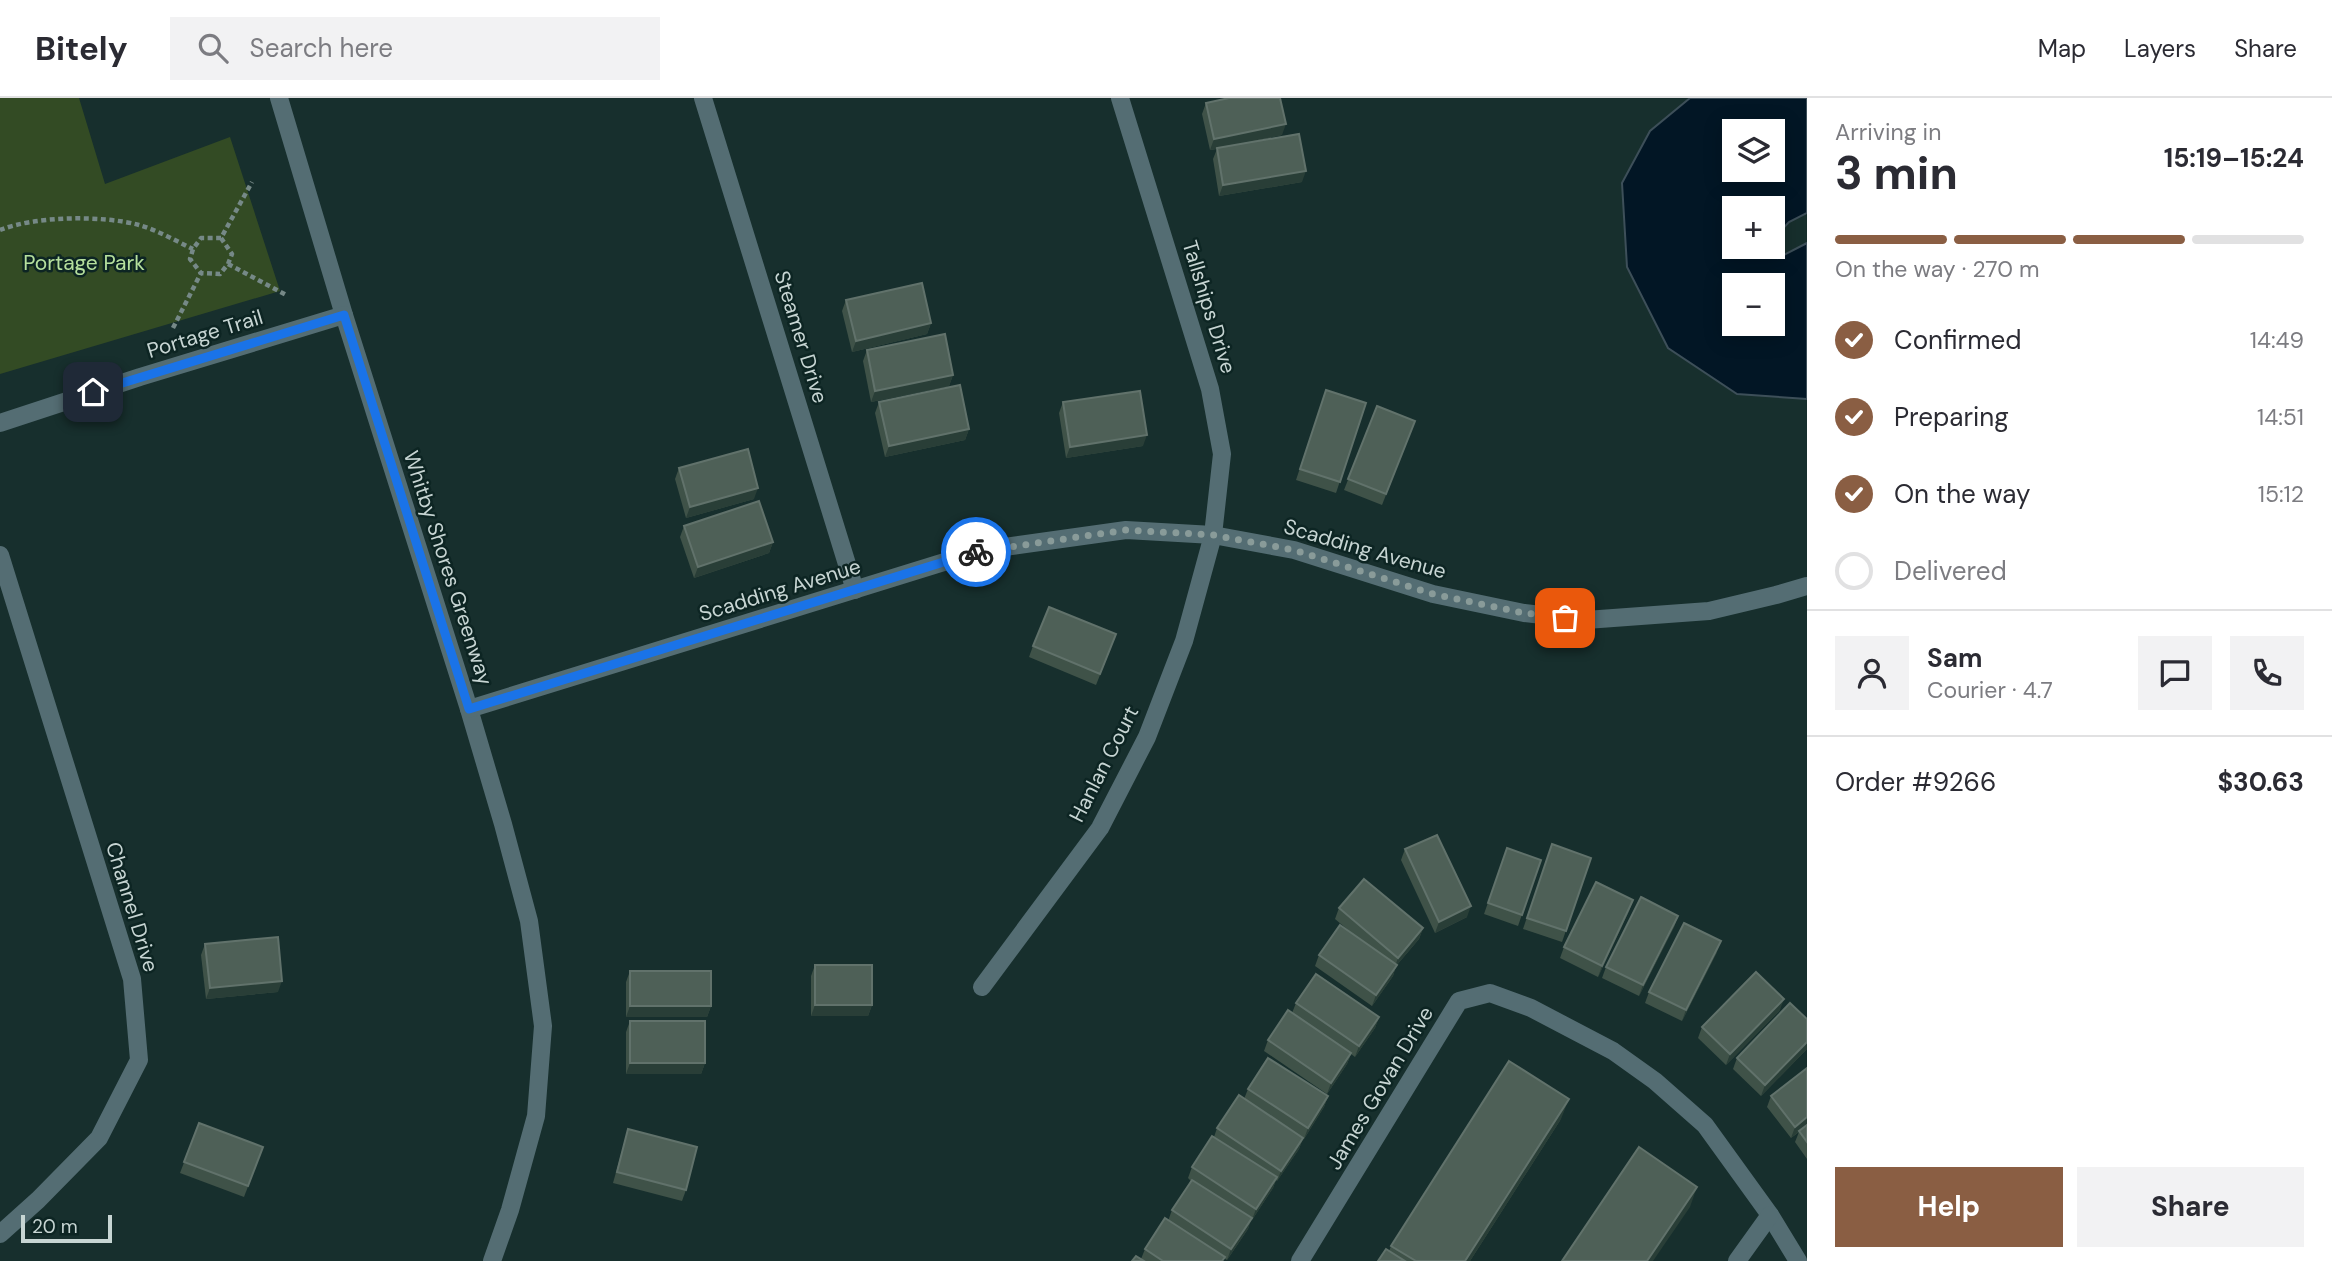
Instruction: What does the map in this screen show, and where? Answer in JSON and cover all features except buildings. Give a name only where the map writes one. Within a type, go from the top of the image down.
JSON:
[{"type":"street","name":"Whitby Shores Greenway","points":[[279,98],[344,315],[469,709],[529,920],[542,1026],[536,1116],[510,1210],[492,1261]]},
{"type":"street","name":"Steamer Drive","points":[[703,98],[855,590]]},
{"type":"street","name":"Tallships Drive","points":[[1120,98],[1210,389],[1222,454],[1213,535]]},
{"type":"street","name":"Portage Trail","points":[[0,423],[344,315]]},
{"type":"street","name":"Scadding Avenue","points":[[469,709],[983,550],[1126,530],[1213,535],[1294,550],[1433,594],[1524,613],[1586,620],[1709,611],[1807,586]]},
{"type":"street","name":"Hanlan Court","points":[[982,987],[1100,828],[1147,737],[1184,641],[1213,535]]},
{"type":"street","name":"Channel Drive","points":[[0,555],[132,979],[139,1060],[99,1138],[0,1234]]},
{"type":"street","name":"James Govan Drive","points":[[1300,1261],[1459,1001],[1490,993],[1531,1008],[1612,1051],[1655,1081],[1705,1125],[1770,1215],[1798,1261]]},
{"type":"street","points":[[1737,1261],[1770,1215]]},
{"type":"path","points":[[221,238],[252,183]]},
{"type":"path","points":[[0,230],[19,223],[83,218],[139,225],[193,249]]},
{"type":"path","points":[[201,238],[221,238],[232,254],[228,264],[220,274],[201,273],[190,259],[193,249],[201,238]]},
{"type":"path","points":[[228,264],[288,296]]},
{"type":"path","points":[[173,328],[201,273]]},
{"type":"green space","name":"Portage Park","points":[[0,98],[79,98],[105,184],[230,137],[280,291],[0,374]]},
{"type":"water","points":[[1690,98],[1807,98],[1807,213],[1785,226],[1785,196],[1722,196],[1722,259],[1785,259],[1785,254],[1807,243],[1807,399],[1737,394],[1668,348],[1627,267],[1622,183],[1650,131]]},
{"type":"way so far","points":[[976,552],[1126,530],[1213,535],[1294,550],[1433,594],[1524,613],[1565,618]]},
{"type":"route","points":[[93,392],[344,315],[469,709],[976,552]]}]
